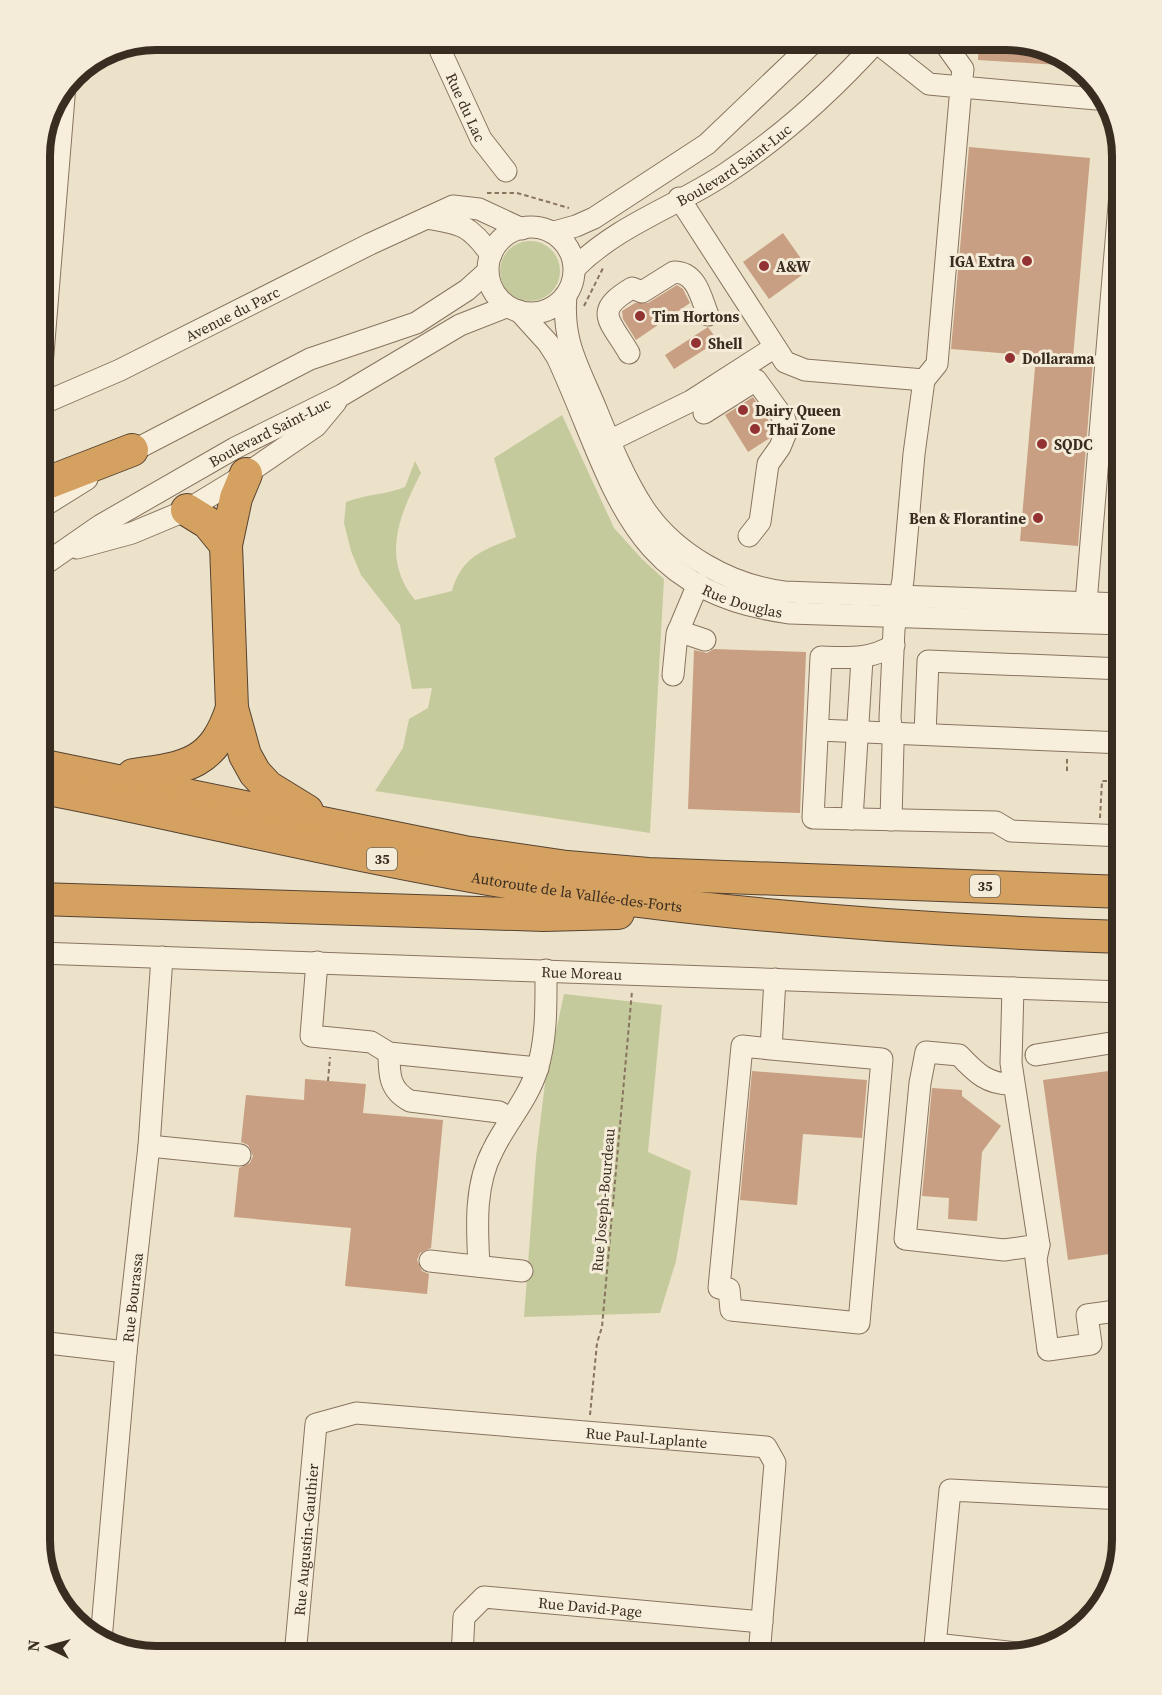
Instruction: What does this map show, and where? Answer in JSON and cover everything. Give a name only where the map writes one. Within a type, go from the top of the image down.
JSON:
[{"type":"highway","points":[[50,482],[132,450]]},
{"type":"highway","points":[[246,474],[236,498],[226,545],[232,708],[245,755],[261,781],[285,799],[333,825]]},
{"type":"highway","points":[[187,510],[208,523],[226,545]]},
{"type":"highway","points":[[111,778],[180,768],[200,759],[220,738],[232,708]]},
{"type":"highway","name":"Autoroute de la Vallée-des-Forts","points":[[50,767],[484,855],[608,871],[1112,892]]},
{"type":"highway","name":"Autoroute de la Vallée-des-Forts","points":[[50,789],[468,876],[559,890],[730,910],[944,929],[1112,937]]},
{"type":"highway","points":[[50,899],[544,915],[730,910]]},
{"type":"street","name":"Rue du Lac","points":[[440,50],[481,139],[506,171]]},
{"type":"street","name":"Boulevard Saint-Luc","points":[[554,232],[594,218],[707,144],[805,50]]},
{"type":"street","name":"Boulevard Saint-Luc","points":[[575,268],[618,233],[723,175],[770,142],[837,84],[869,50]]},
{"type":"street","points":[[889,50],[929,84],[1096,99]]},
{"type":"street","points":[[891,820],[894,645],[924,380],[937,364],[963,69],[949,50]]},
{"type":"street","points":[[50,268],[64,103]]},
{"type":"street","points":[[679,198],[785,362],[805,370],[924,380]]},
{"type":"street","name":"Avenue du Parc","points":[[50,401],[120,370],[453,206],[470,206],[522,229]]},
{"type":"street","points":[[50,502],[132,450],[310,359],[416,323],[462,294],[489,263],[506,236],[522,229],[554,232],[570,250],[575,268],[573,283],[566,295],[545,309],[513,309],[492,291],[489,263],[476,234],[462,225],[426,218]]},
{"type":"street","points":[[629,353],[607,316],[607,308],[612,300],[632,288],[642,292],[674,272],[689,276],[695,282],[708,315]]},
{"type":"street","points":[[1086,603],[1112,290]]},
{"type":"street","name":"Rue Douglas","points":[[566,295],[567,337],[603,444],[621,507],[642,538],[659,557],[698,584],[732,600],[766,609],[897,617],[1112,624]]},
{"type":"street","name":"Boulevard Saint-Luc","points":[[50,560],[127,509],[235,448],[342,396],[460,325],[513,309]]},
{"type":"street","name":"Rue Douglas","points":[[513,309],[542,335],[557,357],[603,444],[644,509],[673,540],[715,570],[748,585],[771,590],[1112,604]]},
{"type":"street","points":[[603,444],[691,401],[775,347]]},
{"type":"street","points":[[704,414],[756,380],[785,420],[785,438],[768,464],[760,522],[749,536]]},
{"type":"street","points":[[59,553],[132,533],[187,510],[246,474],[316,426],[342,396]]},
{"type":"street","points":[[673,675],[678,631],[698,584]]},
{"type":"street","points":[[678,631],[705,640]]},
{"type":"street","points":[[894,645],[874,656],[862,658],[821,657],[813,818],[996,822],[1011,831],[1112,836]]},
{"type":"street","points":[[852,819],[862,658]]},
{"type":"street","points":[[925,734],[928,661],[1112,669]]},
{"type":"street","points":[[818,730],[1112,744]]},
{"type":"street","name":"Rue Moreau","points":[[50,953],[1112,992]]},
{"type":"street","name":"Rue Bourassa","points":[[102,1631],[126,1352],[148,1146],[162,957]]},
{"type":"street","points":[[317,962],[311,1036],[372,1042],[389,1053],[538,1068]]},
{"type":"street","points":[[479,1266],[478,1209],[483,1178],[493,1149],[512,1119],[538,1068],[544,1036],[546,970]]},
{"type":"street","points":[[771,1049],[775,979]]},
{"type":"street","points":[[1013,988],[1010,1047],[1013,1084],[1039,1245],[1036,1259],[1047,1350],[1091,1344],[1088,1315],[1112,1312]]},
{"type":"street","points":[[1036,1055],[1112,1043]]},
{"type":"street","points":[[742,1046],[771,1049],[882,1059],[859,1323],[731,1310],[729,1289],[719,1288],[742,1046]]},
{"type":"street","points":[[1013,1084],[982,1078],[959,1055],[926,1052],[920,1083],[905,1239],[1005,1250],[1039,1245]]},
{"type":"street","points":[[389,1053],[388,1076],[402,1097],[410,1101],[499,1112],[512,1119]]},
{"type":"street","points":[[148,1146],[240,1155]]},
{"type":"street","points":[[430,1261],[522,1271]]},
{"type":"street","points":[[50,1343],[126,1352]]},
{"type":"street","name":"Rue Paul-Laplante","points":[[316,1424],[356,1413],[766,1447],[775,1463],[760,1646]]},
{"type":"street","name":"Rue Augustin-Gauthier","points":[[297,1645],[316,1424]]},
{"type":"street","points":[[935,1646],[950,1490],[1112,1498]]},
{"type":"street","name":"Rue David-Page","points":[[463,1645],[464,1617],[484,1598],[762,1622]]},
{"type":"path","points":[[517,193],[573,210]]},
{"type":"path","points":[[583,308],[604,262]]},
{"type":"path","points":[[1066,771],[1068,750]]},
{"type":"path","points":[[1100,826],[1102,781],[1112,781]]},
{"type":"path","name":"Rue Joseph-Bourdeau","points":[[590,1420],[596,1348],[602,1327],[633,981]]},
{"type":"path","points":[[328,1081],[330,1059]]},
{"type":"green space","points":[[524,241],[536,241],[552,249],[558,259],[560,271],[558,283],[552,293],[536,301],[524,301],[508,293],[500,277],[500,265],[508,249]]},
{"type":"green space","points":[[562,415],[614,528],[664,579],[650,833],[375,791],[403,748],[409,719],[428,708],[432,688],[412,689],[400,625],[361,575],[351,551],[344,523],[346,502],[405,487],[415,461],[421,473],[400,521],[396,553],[398,569],[415,600],[452,591],[462,569],[476,555],[516,537],[494,458]]},
{"type":"green space","points":[[564,994],[662,1005],[648,1152],[691,1171],[676,1261],[660,1313],[524,1317],[536,1157],[545,1083]]},
{"type":"building","points":[[978,50],[1020,50],[1034,53],[1061,65],[978,60]]},
{"type":"building","points":[[969,147],[1090,158],[1073,358],[1093,360],[1078,546],[1020,541],[1036,356],[951,349]]},
{"type":"building","points":[[783,233],[809,270],[769,299],[743,262]]},
{"type":"building","points":[[677,285],[683,289],[690,303],[636,340],[623,319],[622,311],[635,303],[648,303]]},
{"type":"building","points":[[708,327],[718,341],[674,369],[665,355]]},
{"type":"building","points":[[753,397],[774,429],[770,438],[748,452],[725,415]]},
{"type":"building","points":[[714,649],[806,652],[800,813],[688,809],[694,650],[707,653]]},
{"type":"building","points":[[752,1071],[867,1080],[862,1138],[803,1134],[797,1205],[740,1200]]},
{"type":"building","points":[[1112,1071],[1112,1254],[1068,1260],[1043,1080]]},
{"type":"building","points":[[305,1079],[366,1084],[363,1113],[443,1120],[431,1248],[420,1253],[417,1260],[422,1271],[429,1274],[427,1294],[345,1286],[351,1228],[234,1217],[239,1168],[250,1163],[253,1156],[248,1145],[241,1142],[246,1095],[304,1100]]},
{"type":"building","points":[[932,1088],[962,1090],[962,1096],[1001,1126],[982,1152],[977,1221],[948,1219],[949,1198],[922,1196]]},
{"type":"place","name":"IGA Extra","points":[[1027,261]]},
{"type":"place","name":"A&W","points":[[764,266]]},
{"type":"place","name":"Tim Hortons","points":[[640,316]]},
{"type":"place","name":"Shell","points":[[696,343]]},
{"type":"place","name":"Dollarama","points":[[1010,358]]},
{"type":"place","name":"Dairy Queen","points":[[743,410]]},
{"type":"place","name":"Thaï Zone","points":[[755,429]]},
{"type":"place","name":"SQDC","points":[[1042,444]]},
{"type":"place","name":"Ben & Florantine","points":[[1038,518]]}]
